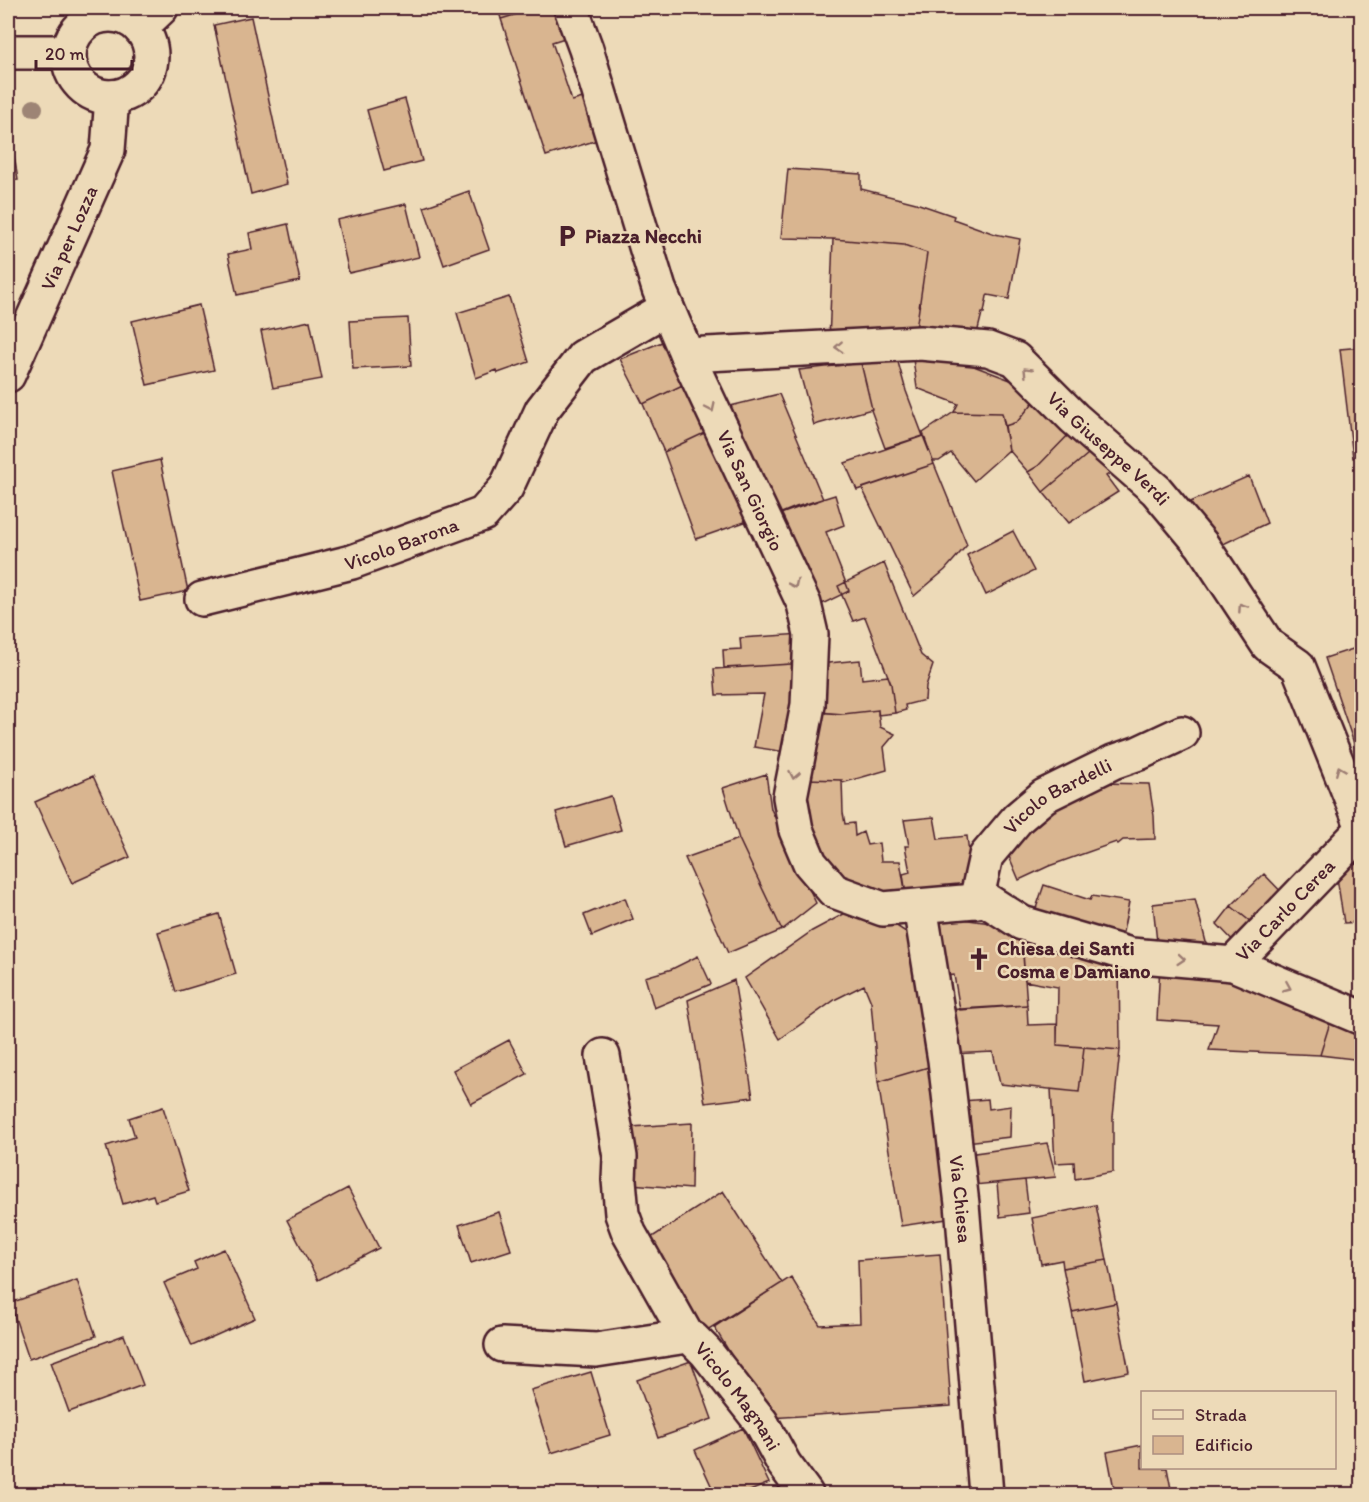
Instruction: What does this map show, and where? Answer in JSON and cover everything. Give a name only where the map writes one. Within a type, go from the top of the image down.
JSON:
[{"type":"street","name":"Via San Giorgio","points":[[571,8],[586,49],[659,289],[687,355],[804,604],[811,634],[808,705],[790,797],[796,830],[810,863],[834,891],[883,909],[975,901]]},
{"type":"street","points":[[101,16],[151,18],[147,41],[150,66],[146,76],[136,87],[126,94],[112,97],[98,95],[85,89],[75,78],[69,65],[72,38],[81,27],[87,21],[101,16]]},
{"type":"street","points":[[8,52],[69,52]]},
{"type":"street","name":"Via per Lozza","points":[[8,375],[108,150],[112,97]]},
{"type":"street","name":"Vicolo Barona","points":[[202,599],[352,562],[483,514],[506,488],[542,410],[583,357],[667,308]]},
{"type":"street","name":"Via Giuseppe Verdi","points":[[687,355],[920,343],[988,349],[1015,359],[1074,418],[1156,490],[1202,545],[1268,645],[1298,666],[1362,825]]},
{"type":"street","name":"Vicolo Bardelli","points":[[975,901],[986,856],[1018,818],[1044,796],[1113,762],[1182,733]]},
{"type":"street","name":"Via Carlo Cerea","points":[[975,901],[987,900],[1022,923],[1131,955],[1233,964],[1362,830]]},
{"type":"street","name":"Via Chiesa","points":[[920,906],[945,1060],[960,1193],[986,1494]]},
{"type":"street","points":[[1233,964],[1362,1018]]},
{"type":"street","points":[[603,1056],[620,1156],[619,1180],[622,1214],[629,1233],[687,1336]]},
{"type":"street","name":"Vicolo Magnani","points":[[502,1345],[596,1350],[687,1336],[706,1352],[761,1422],[784,1464],[806,1494]]},
{"type":"building","points":[[498,8],[537,8],[501,19]]},
{"type":"building","points":[[537,8],[562,8],[571,36],[552,42],[572,101],[590,96],[604,138],[546,156],[501,19]]},
{"type":"building","points":[[251,17],[287,184],[251,194],[214,25]]},
{"type":"building","points":[[405,99],[422,161],[384,171],[367,110]]},
{"type":"building","points":[[8,118],[18,180],[8,181]]},
{"type":"building","points":[[788,169],[861,174],[861,189],[916,203],[995,234],[1020,239],[1009,299],[987,296],[974,346],[913,350],[927,253],[904,245],[833,239],[781,238]]},
{"type":"building","points":[[469,191],[489,249],[444,265],[424,207]]},
{"type":"building","points":[[406,204],[419,257],[349,273],[337,220]]},
{"type":"building","points":[[288,224],[300,281],[237,295],[228,254],[252,249],[249,233]]},
{"type":"building","points":[[833,239],[904,245],[927,253],[913,350],[829,342]]},
{"type":"building","points":[[509,297],[529,362],[476,378],[457,313]]},
{"type":"building","points":[[199,305],[214,370],[147,385],[132,321]]},
{"type":"building","points":[[408,318],[411,366],[353,369],[350,321]]},
{"type":"building","points":[[310,321],[322,379],[273,388],[261,331]]},
{"type":"building","points":[[667,340],[695,379],[643,404],[620,359]]},
{"type":"building","points":[[1362,347],[1362,457],[1353,458],[1340,349]]},
{"type":"building","points":[[913,359],[958,360],[1013,381],[1036,399],[1017,422],[1005,426],[1002,413],[954,412],[958,404],[917,388]]},
{"type":"building","points":[[898,362],[923,436],[885,448],[871,410],[861,363]]},
{"type":"building","points":[[861,363],[872,409],[814,425],[799,370]]},
{"type":"building","points":[[695,379],[717,427],[664,452],[643,404]]},
{"type":"building","points":[[779,394],[823,499],[772,517],[722,408]]},
{"type":"building","points":[[1036,399],[1074,429],[1038,466],[1028,472],[1009,450],[1005,426],[1017,422]]},
{"type":"building","points":[[954,412],[1002,413],[1009,450],[974,481],[951,453],[939,461],[933,461],[923,433]]},
{"type":"building","points":[[717,427],[759,517],[696,539],[664,452]]},
{"type":"building","points":[[1074,429],[1094,449],[1043,492],[1028,472],[1038,466]]},
{"type":"building","points":[[923,436],[934,464],[857,490],[845,463]]},
{"type":"building","points":[[1094,449],[1115,470],[1106,476],[1118,492],[1069,523],[1043,492]]},
{"type":"building","points":[[160,460],[188,591],[140,601],[112,471]]},
{"type":"building","points":[[934,464],[967,545],[945,570],[914,596],[862,488]]},
{"type":"building","points":[[1249,476],[1267,523],[1215,548],[1188,503]]},
{"type":"building","points":[[835,495],[844,525],[826,532],[849,591],[816,607],[772,517]]},
{"type":"building","points":[[1357,509],[1362,509],[1362,559]]},
{"type":"building","points":[[1013,531],[1034,571],[986,595],[967,555]]},
{"type":"building","points":[[884,563],[921,655],[933,665],[926,686],[925,700],[905,705],[906,710],[895,713],[891,684],[865,617],[853,621],[838,586]]},
{"type":"building","points":[[803,634],[807,663],[724,668],[723,650],[741,649],[740,638]]},
{"type":"building","points":[[1362,646],[1362,767],[1325,658]]},
{"type":"building","points":[[860,660],[862,679],[888,676],[895,713],[878,715],[878,710],[843,714],[819,712],[818,664]]},
{"type":"building","points":[[807,663],[792,753],[754,747],[764,694],[716,695],[714,669]]},
{"type":"building","points":[[878,710],[880,727],[895,734],[884,747],[887,770],[842,783],[842,780],[805,779],[813,712],[843,714]]},
{"type":"building","points":[[766,774],[771,809],[816,903],[782,930],[739,839],[723,788]]},
{"type":"building","points":[[93,776],[130,857],[72,883],[35,802]]},
{"type":"building","points":[[805,779],[842,780],[845,824],[854,823],[855,836],[863,832],[867,845],[879,843],[881,861],[900,861],[907,901],[833,880],[802,812]]},
{"type":"building","points":[[1100,783],[1149,784],[1155,839],[1123,840],[1118,844],[1116,842],[1049,866],[1019,880],[1008,854],[1050,803]]},
{"type":"building","points":[[611,796],[621,830],[566,846],[556,812]]},
{"type":"building","points":[[934,817],[938,839],[967,836],[973,893],[907,901],[903,874],[910,872],[905,846],[909,846],[904,820]]},
{"type":"building","points":[[739,839],[782,930],[728,953],[685,858]]},
{"type":"building","points":[[1362,862],[1362,922],[1344,923],[1336,871]]},
{"type":"building","points":[[1264,874],[1290,901],[1261,930],[1231,906]]},
{"type":"building","points":[[1044,885],[1090,900],[1092,896],[1129,902],[1120,947],[1033,917]]},
{"type":"building","points":[[625,898],[633,919],[592,936],[584,915]]},
{"type":"building","points":[[1195,899],[1210,958],[1158,952],[1153,904]]},
{"type":"building","points":[[1231,906],[1261,930],[1242,950],[1217,924]]},
{"type":"building","points":[[853,909],[883,917],[918,940],[942,1063],[878,1082],[871,1002],[864,985],[836,999],[780,1039],[745,978],[812,931]]},
{"type":"building","points":[[219,914],[236,974],[176,992],[158,932]]},
{"type":"building","name":"Chiesa dei Santi Cosma e Damiano","points":[[931,915],[1021,927],[1027,1005],[960,1010],[954,975],[937,977]]},
{"type":"building","points":[[1022,942],[1119,959],[1120,1050],[1057,1045],[1058,987],[1025,981]]},
{"type":"building","points":[[698,956],[711,984],[654,1008],[645,977],[672,969]]},
{"type":"building","points":[[1160,965],[1221,975],[1332,1016],[1320,1055],[1209,1050],[1218,1024],[1157,1020]]},
{"type":"building","points":[[734,980],[753,1097],[705,1103],[688,1000]]},
{"type":"building","points":[[1027,1005],[1028,1025],[1057,1024],[1057,1045],[1084,1047],[1079,1092],[1000,1084],[993,1052],[950,1054],[945,1010]]},
{"type":"building","points":[[1332,1016],[1362,1027],[1362,1060],[1320,1055]]},
{"type":"building","points":[[509,1040],[527,1074],[471,1104],[453,1070]]},
{"type":"building","points":[[1084,1047],[1120,1050],[1113,1117],[1113,1172],[1075,1179],[1074,1162],[1055,1163],[1051,1089],[1079,1092]]},
{"type":"building","points":[[1359,1060],[1362,1060],[1362,1109],[1354,1108]]},
{"type":"building","points":[[942,1063],[953,1218],[901,1226],[878,1082]]},
{"type":"building","points":[[988,1099],[989,1109],[1011,1106],[1010,1137],[966,1142],[962,1101]]},
{"type":"building","points":[[163,1107],[189,1191],[155,1201],[153,1195],[123,1204],[106,1146],[135,1137],[129,1118]]},
{"type":"building","points":[[692,1123],[691,1189],[631,1184],[631,1127]]},
{"type":"building","points":[[1047,1143],[1056,1177],[974,1185],[968,1154]]},
{"type":"building","points":[[1025,1180],[1029,1213],[1000,1217],[997,1183]]},
{"type":"building","points":[[348,1188],[379,1248],[318,1280],[287,1220]]},
{"type":"building","points":[[723,1191],[782,1283],[704,1332],[646,1241]]},
{"type":"building","points":[[1096,1205],[1107,1260],[1063,1268],[1062,1260],[1041,1264],[1032,1218]]},
{"type":"building","points":[[499,1212],[511,1250],[471,1263],[459,1225]]},
{"type":"building","points":[[224,1249],[255,1318],[192,1346],[164,1283],[197,1269],[194,1262]]},
{"type":"building","points":[[940,1254],[951,1406],[770,1418],[714,1327],[791,1277],[820,1325],[860,1323],[858,1260]]},
{"type":"building","points":[[1107,1260],[1116,1303],[1072,1312],[1063,1268]]},
{"type":"building","points":[[77,1280],[96,1336],[29,1359],[10,1303]]},
{"type":"building","points":[[1116,1303],[1129,1372],[1085,1381],[1072,1312]]},
{"type":"building","points":[[124,1335],[143,1385],[69,1412],[51,1362]]},
{"type":"building","points":[[691,1361],[712,1419],[658,1438],[637,1380]]},
{"type":"building","points":[[591,1372],[610,1435],[551,1453],[531,1390]]},
{"type":"building","points":[[743,1428],[769,1483],[743,1494],[715,1494],[695,1450]]},
{"type":"building","points":[[1141,1445],[1141,1469],[1167,1469],[1172,1494],[1115,1494],[1107,1452]]},
{"type":"place","name":"Piazza Necchi","points":[[567,236]]},
{"type":"place","name":"Chiesa dei Santi Cosma e Damiano","points":[[979,959]]}]
